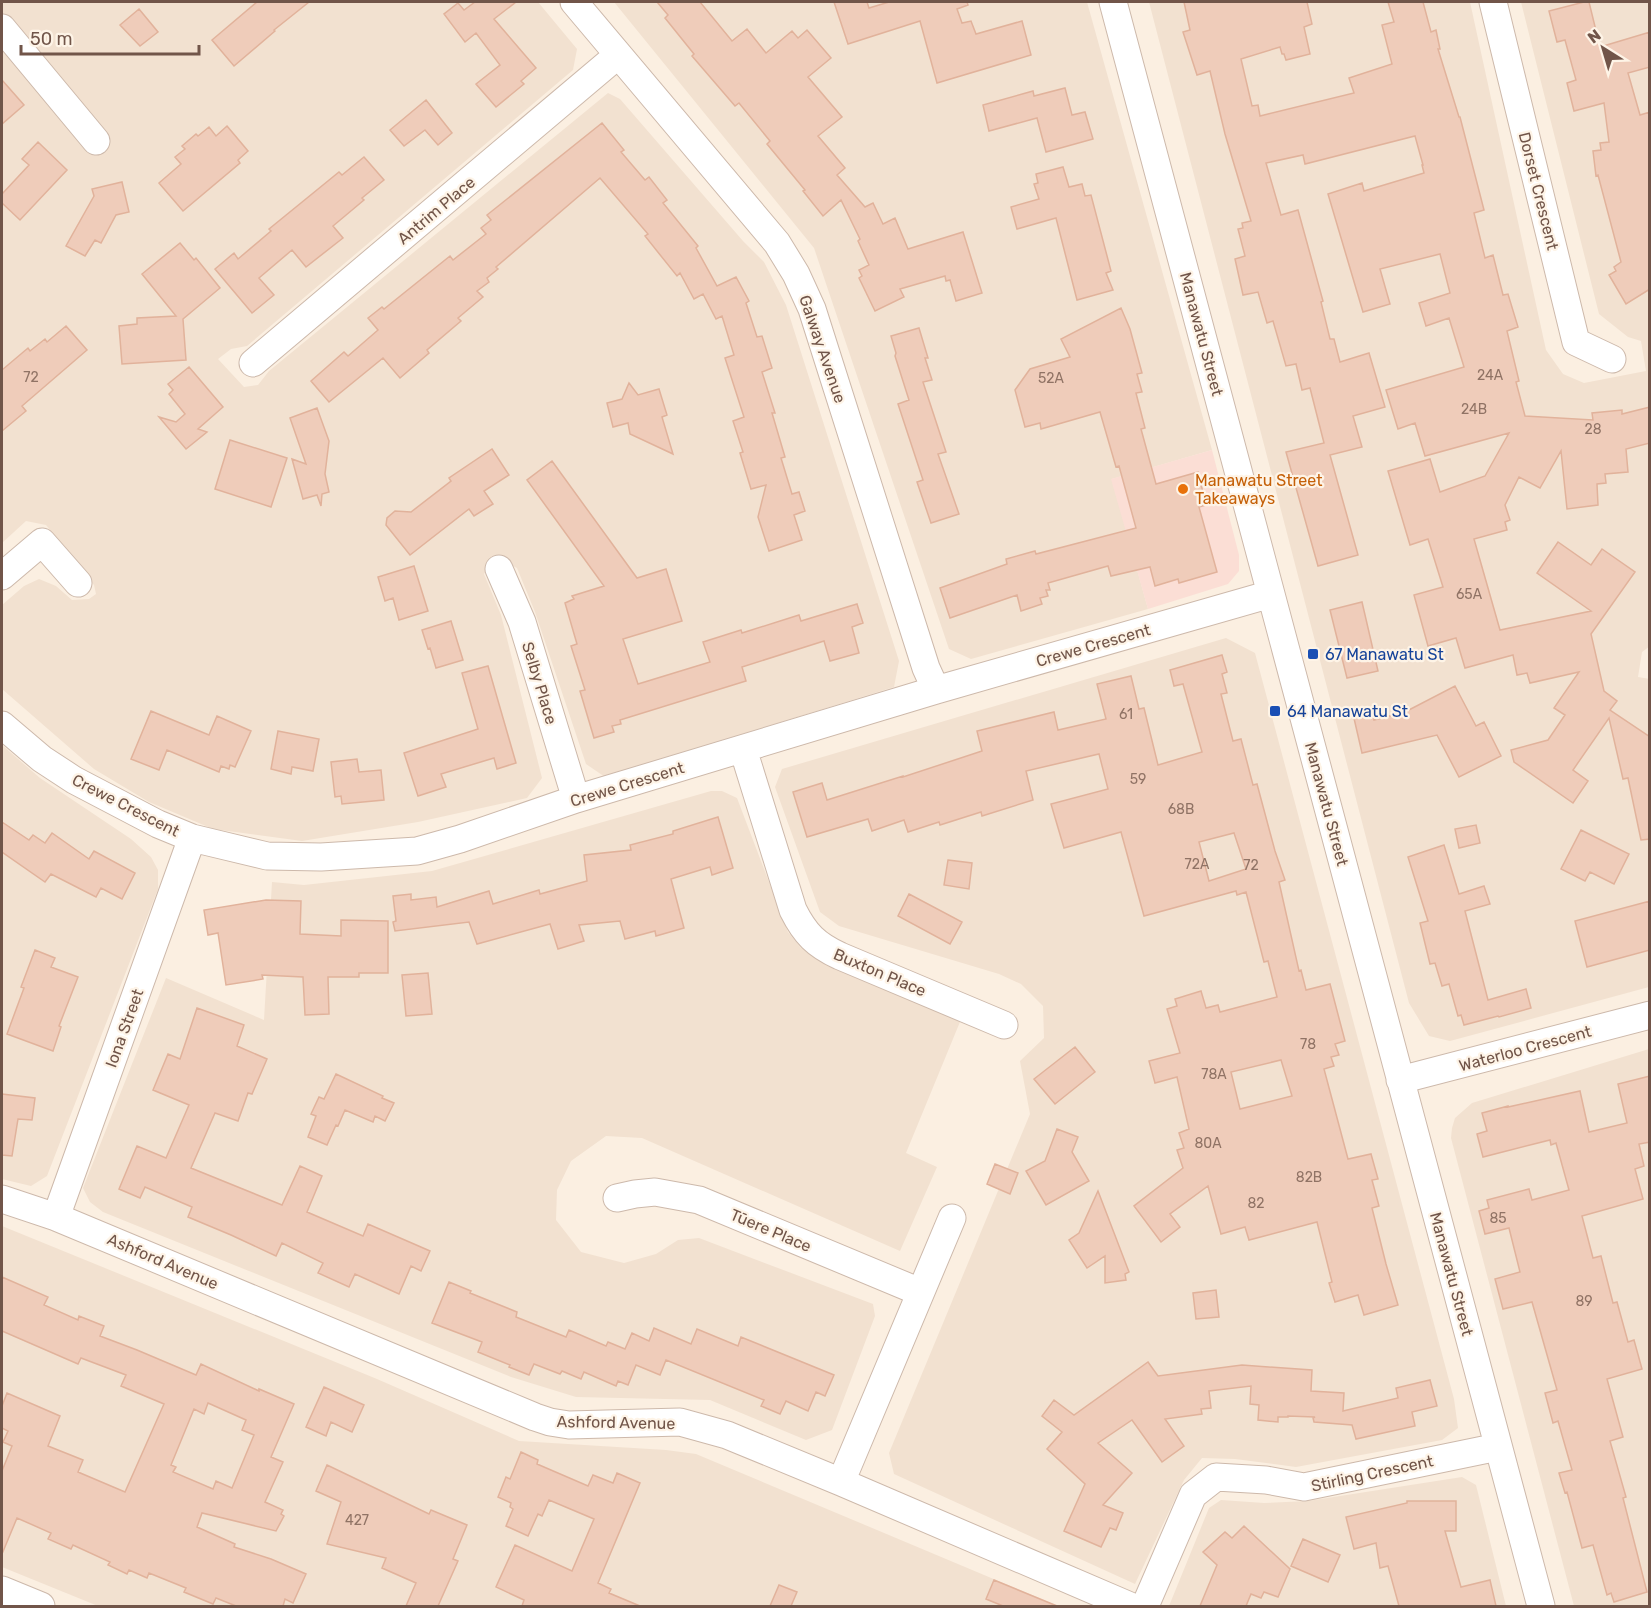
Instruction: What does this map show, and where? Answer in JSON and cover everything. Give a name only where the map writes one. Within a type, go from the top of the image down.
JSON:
[{"type":"street","name":"Galway Avenue","points":[[574,2],[777,243],[796,274],[812,309],[926,668],[936,690]]},
{"type":"street","name":"Manawatu Street","points":[[1113,2],[1541,1606]]},
{"type":"street","name":"Dorset Crescent","points":[[1493,2],[1576,342],[1612,359]]},
{"type":"street","points":[[2,28],[96,141]]},
{"type":"street","name":"Antrim Place","points":[[253,363],[618,56]]},
{"type":"street","points":[[2,576],[42,542],[78,583]]},
{"type":"street","name":"Selby Place","points":[[499,569],[522,622],[576,799]]},
{"type":"street","name":"Crewe Crescent","points":[[2,725],[42,759],[74,780],[158,824],[192,838],[267,856],[321,857],[417,851],[460,839],[576,799],[936,690],[1271,594]]},
{"type":"street","name":"Buxton Place","points":[[744,749],[793,910],[807,934],[823,948],[840,956],[1004,1025]]},
{"type":"street","name":"Iona Street","points":[[56,1217],[192,838]]},
{"type":"street","name":"Waterloo Crescent","points":[[1400,1080],[1650,1015]]},
{"type":"street","name":"Tūere Place","points":[[617,1198],[655,1192],[699,1200],[920,1292]]},
{"type":"street","name":"Ashford Avenue","points":[[2,1199],[56,1217],[550,1422],[569,1425],[680,1422],[728,1435],[1130,1606]]},
{"type":"street","points":[[841,1482],[951,1218]]},
{"type":"street","name":"Stirling Crescent","points":[[1145,1606],[1193,1495],[1216,1477],[1266,1480],[1304,1487],[1498,1446]]},
{"type":"street","points":[[2,1590],[41,1606]]},
{"type":"shaded area","points":[[2,2],[538,2],[577,49],[573,70],[247,346],[231,349],[218,359],[244,387],[258,385],[269,371],[608,93],[620,99],[743,241],[764,262],[786,305],[899,661],[894,687],[605,777],[586,764],[535,612],[517,568],[497,558],[484,574],[501,615],[542,778],[527,798],[418,822],[302,841],[213,829],[149,802],[94,769],[2,689],[2,605],[24,586],[39,579],[56,586],[72,600],[89,599],[96,594],[94,585],[46,525],[26,521],[2,543]]},
{"type":"shaded area","points":[[614,2],[1087,2],[1212,450],[1112,479],[1148,609],[971,659],[949,649],[814,248]]},
{"type":"shaded area","points":[[1149,2],[1470,2],[1546,350],[1563,374],[1584,383],[1646,371],[1641,341],[1628,337],[1599,314],[1521,2],[1649,2],[1650,646],[1642,652],[1638,677],[1650,679],[1649,987],[1450,1041],[1429,1036],[1409,1003]]},
{"type":"shaded area","points":[[1212,450],[1239,555],[1239,571],[1228,584],[1148,609],[1111,479]]},
{"type":"shaded area","points":[[1226,638],[1255,653],[1454,1399],[1458,1428],[1442,1440],[1296,1467],[1235,1459],[1202,1458],[1184,1480],[1135,1584],[894,1474],[889,1453],[1030,1114],[1020,1061],[1044,1038],[1043,1006],[1021,984],[999,974],[839,926],[820,912],[775,787],[782,769]]},
{"type":"shaded area","points":[[2,745],[40,778],[131,839],[151,857],[158,870],[158,889],[47,1176],[31,1186],[2,1179]]},
{"type":"shaded area","points":[[711,791],[722,791],[737,798],[788,932],[801,948],[814,956],[962,1017],[906,1153],[937,1167],[900,1251],[642,1138],[606,1136],[571,1161],[557,1190],[556,1220],[581,1252],[624,1263],[656,1254],[678,1240],[699,1238],[873,1304],[875,1316],[832,1430],[806,1440],[710,1400],[576,1397],[511,1377],[103,1212],[90,1202],[83,1188],[166,978],[264,1020],[272,882],[304,885],[432,871]]},
{"type":"shaded area","points":[[1649,1049],[1649,1606],[1574,1606],[1451,1138],[1452,1128],[1455,1118],[1472,1103]]},
{"type":"shaded area","points":[[2,1226],[377,1379],[519,1441],[696,1454],[1058,1606],[98,1606],[2,1567]]},
{"type":"shaded area","points":[[1462,1477],[1476,1485],[1506,1606],[1169,1606],[1209,1508],[1221,1500],[1264,1503],[1308,1501]]},
{"type":"building","points":[[257,2],[309,2],[234,66],[212,40]]},
{"type":"building","points":[[475,2],[516,2],[494,19],[536,68],[521,81],[524,84],[496,107],[476,84],[500,65],[476,33],[465,42],[444,14],[458,3],[464,10]]},
{"type":"building","points":[[657,2],[700,2],[732,41],[747,29],[766,53],[792,31],[798,38],[807,30],[831,58],[808,77],[842,117],[818,136],[845,168],[837,175],[865,207],[873,203],[883,224],[895,218],[908,249],[963,232],[982,293],[956,301],[950,280],[946,281],[945,276],[900,289],[904,297],[875,311],[859,278],[862,276],[859,270],[869,265],[858,241],[860,239],[841,200],[823,216],[767,144],[770,141],[739,103],[735,106],[692,56],[694,54],[665,18],[668,15]]},
{"type":"building","points":[[834,2],[867,2],[869,8],[889,2],[967,2],[968,5],[957,9],[962,23],[971,21],[976,34],[1022,21],[1031,55],[937,83],[920,21],[848,44]]},
{"type":"building","points":[[1184,2],[1307,2],[1312,24],[1304,27],[1310,54],[1286,60],[1280,47],[1241,59],[1252,106],[1258,105],[1260,116],[1354,93],[1349,78],[1392,64],[1382,25],[1394,22],[1388,2],[1423,2],[1431,32],[1436,30],[1440,49],[1438,49],[1460,117],[1484,210],[1474,213],[1485,258],[1493,255],[1503,295],[1508,294],[1518,327],[1507,331],[1525,416],[1593,420],[1592,413],[1622,410],[1622,414],[1650,407],[1650,443],[1626,449],[1628,472],[1605,474],[1606,483],[1597,484],[1598,505],[1567,509],[1561,451],[1540,488],[1519,477],[1505,505],[1510,520],[1505,522],[1507,530],[1474,539],[1500,630],[1591,611],[1537,573],[1558,542],[1591,565],[1602,549],[1635,572],[1591,634],[1604,691],[1617,701],[1610,710],[1650,737],[1650,839],[1641,840],[1628,778],[1623,779],[1609,718],[1573,770],[1588,781],[1573,803],[1514,762],[1511,750],[1548,740],[1565,715],[1554,708],[1579,672],[1530,683],[1527,673],[1517,675],[1513,655],[1465,668],[1456,638],[1428,646],[1414,595],[1443,587],[1428,539],[1410,545],[1388,471],[1430,459],[1440,492],[1485,476],[1509,433],[1425,456],[1415,423],[1398,429],[1386,390],[1464,367],[1449,318],[1426,326],[1419,303],[1450,293],[1440,254],[1380,269],[1390,304],[1363,312],[1328,194],[1362,183],[1364,191],[1424,173],[1415,136],[1305,164],[1303,155],[1266,163],[1281,215],[1298,210],[1323,301],[1321,302],[1330,339],[1334,339],[1340,362],[1369,353],[1385,407],[1353,416],[1362,447],[1330,455],[1358,555],[1318,566],[1286,452],[1324,443],[1310,388],[1302,390],[1296,364],[1286,366],[1273,321],[1267,323],[1258,292],[1243,295],[1235,259],[1245,256],[1238,229],[1243,228],[1242,223],[1251,221],[1225,134],[1210,71],[1197,75],[1183,32],[1190,30]]},
{"type":"building","points":[[1589,2],[1600,47],[1650,32],[1650,67],[1628,73],[1640,115],[1650,112],[1650,289],[1626,304],[1609,275],[1616,271],[1614,267],[1621,262],[1598,175],[1596,176],[1593,151],[1601,150],[1600,143],[1609,142],[1604,103],[1574,111],[1567,83],[1576,80],[1565,40],[1557,42],[1549,11]]},
{"type":"building","points":[[139,9],[158,32],[140,46],[120,25]]},
{"type":"building","points":[[2,80],[24,105],[2,124]]},
{"type":"building","points":[[1065,88],[1072,115],[1085,112],[1093,139],[1046,152],[1037,118],[989,131],[983,105],[1033,91],[1034,96]]},
{"type":"building","points":[[426,100],[452,133],[438,145],[425,130],[404,146],[390,130]]},
{"type":"building","points":[[602,123],[624,150],[621,152],[645,180],[649,177],[667,200],[663,203],[698,246],[696,248],[717,286],[736,277],[749,301],[746,303],[757,337],[762,336],[772,368],[762,372],[775,413],[772,413],[785,457],[781,458],[792,494],[799,492],[805,511],[794,515],[802,540],[769,551],[758,517],[766,485],[751,489],[740,453],[743,452],[733,421],[744,417],[725,358],[734,355],[722,316],[716,319],[703,294],[694,299],[680,273],[677,276],[645,236],[648,234],[600,178],[496,267],[498,269],[487,278],[489,282],[477,291],[483,297],[458,318],[461,321],[427,350],[429,353],[400,378],[383,358],[329,402],[311,381],[344,352],[348,356],[378,330],[368,318],[382,307],[384,309],[450,256],[453,260],[486,234],[481,228],[491,220],[487,215]]},
{"type":"building","points":[[227,126],[248,151],[238,160],[240,163],[183,211],[159,183],[181,164],[175,157],[185,149],[182,146],[196,134],[198,136],[209,127],[216,136]]},
{"type":"building","points":[[38,142],[67,170],[20,220],[2,203],[2,194],[29,165],[22,159]]},
{"type":"building","points":[[364,157],[384,180],[333,226],[343,238],[306,267],[292,250],[259,278],[274,295],[252,313],[215,269],[234,253],[238,259],[271,231],[269,229],[339,172],[342,175]]},
{"type":"building","points":[[1063,167],[1069,187],[1082,184],[1085,196],[1091,195],[1111,271],[1106,273],[1113,290],[1077,300],[1056,218],[1017,229],[1011,207],[1039,199],[1034,184],[1038,183],[1036,174]]},
{"type":"building","points":[[122,182],[129,212],[116,215],[101,243],[95,240],[85,256],[66,246],[94,196],[92,189]]},
{"type":"building","points":[[180,243],[194,260],[196,258],[220,288],[183,319],[186,360],[122,364],[119,326],[137,324],[137,318],[176,316],[142,274]]},
{"type":"building","points":[[1121,308],[1130,329],[1142,373],[1137,374],[1142,392],[1136,393],[1145,428],[1141,429],[1156,484],[1198,472],[1206,505],[1199,507],[1217,572],[1179,583],[1178,579],[1155,586],[1150,567],[1111,576],[1108,566],[1048,583],[1050,590],[1046,590],[1048,596],[1040,598],[1042,604],[1021,611],[1017,595],[950,618],[940,588],[1007,564],[1006,559],[1035,551],[1036,554],[1136,528],[1119,466],[1116,467],[1100,412],[1041,429],[1040,423],[1025,427],[1015,390],[1030,369],[1070,357],[1061,339]]},
{"type":"building","points":[[66,326],[87,350],[22,406],[26,411],[2,431],[2,370],[28,348],[30,351],[45,339],[47,342]]},
{"type":"building","points":[[919,328],[932,380],[923,382],[946,452],[938,454],[959,514],[931,523],[917,482],[923,480],[898,404],[909,400],[891,336]]},
{"type":"building","points":[[189,367],[223,407],[198,429],[207,432],[186,449],[159,417],[176,422],[185,414],[169,394],[173,390],[168,384]]},
{"type":"building","points":[[629,383],[638,395],[659,389],[667,415],[662,417],[673,454],[630,434],[628,423],[613,427],[607,403],[622,399]]},
{"type":"building","points":[[317,408],[329,441],[325,474],[329,492],[322,494],[321,506],[317,495],[303,499],[292,459],[306,464],[290,418]]},
{"type":"building","points":[[230,440],[287,458],[271,507],[215,489]]},
{"type":"building","points":[[492,449],[509,475],[484,491],[493,504],[474,516],[469,509],[410,555],[386,525],[387,518],[395,511],[411,512],[451,481],[449,478]]},
{"type":"building","points":[[552,461],[637,578],[666,569],[682,621],[623,639],[638,684],[710,662],[703,642],[741,630],[742,633],[799,615],[801,621],[857,604],[863,623],[852,627],[859,653],[830,661],[824,641],[742,667],[746,681],[620,720],[621,724],[612,726],[614,732],[594,738],[580,691],[585,690],[571,646],[577,644],[565,603],[574,599],[572,596],[604,586],[527,480]]},
{"type":"building","points":[[414,566],[428,611],[399,620],[393,598],[385,601],[378,577]]},
{"type":"building","points":[[1362,602],[1378,671],[1347,678],[1330,610]]},
{"type":"building","points":[[451,621],[463,660],[436,668],[422,630]]},
{"type":"building","points":[[1222,655],[1227,672],[1222,674],[1227,693],[1221,694],[1233,741],[1241,739],[1253,785],[1257,784],[1285,880],[1279,882],[1299,971],[1301,970],[1306,990],[1330,984],[1345,1041],[1335,1044],[1339,1055],[1331,1057],[1334,1066],[1324,1069],[1348,1159],[1371,1154],[1378,1179],[1372,1180],[1379,1206],[1372,1208],[1398,1305],[1364,1315],[1358,1295],[1335,1302],[1317,1222],[1249,1240],[1245,1227],[1221,1234],[1208,1186],[1170,1214],[1180,1227],[1161,1242],[1134,1206],[1183,1168],[1177,1150],[1184,1148],[1179,1133],[1189,1129],[1177,1077],[1155,1083],[1149,1061],[1180,1053],[1167,1009],[1177,1006],[1175,999],[1201,991],[1206,1008],[1218,1005],[1220,1012],[1277,997],[1268,961],[1264,962],[1246,892],[1237,895],[1236,891],[1144,916],[1121,832],[1064,848],[1051,804],[1108,789],[1099,754],[1026,771],[1033,800],[982,816],[981,812],[908,832],[904,820],[872,831],[868,819],[807,837],[793,792],[822,783],[827,800],[903,777],[982,751],[977,731],[1054,712],[1058,730],[1106,719],[1097,684],[1131,676],[1139,709],[1144,708],[1158,765],[1202,752],[1183,684],[1174,686],[1170,670]],"holes":[[[1234,833],[1246,869],[1209,881],[1199,842]],[[1281,1060],[1292,1096],[1240,1109],[1231,1072]]]},
{"type":"building","points":[[488,666],[516,763],[497,769],[494,758],[441,774],[446,787],[418,796],[404,753],[478,729],[462,673]]},
{"type":"building","points":[[1455,686],[1476,726],[1484,722],[1501,756],[1459,777],[1437,735],[1362,753],[1353,714],[1372,709],[1374,720],[1405,712]]},
{"type":"building","points":[[151,711],[209,735],[217,716],[251,731],[235,767],[230,765],[229,769],[221,766],[219,772],[167,750],[159,770],[131,759]]},
{"type":"building","points":[[278,731],[319,739],[313,771],[292,767],[291,774],[271,769]]},
{"type":"building","points":[[357,759],[359,772],[381,770],[384,800],[342,804],[341,796],[335,797],[331,762]]},
{"type":"building","points":[[718,817],[733,868],[712,875],[710,867],[671,879],[684,928],[656,936],[655,931],[625,939],[620,921],[579,925],[584,941],[558,949],[550,924],[477,944],[469,922],[395,931],[393,896],[411,894],[411,900],[436,897],[437,907],[489,891],[493,904],[539,890],[540,894],[587,881],[584,855],[631,850],[630,845],[673,834],[673,831]]},
{"type":"building","points":[[2,822],[29,840],[33,835],[45,843],[52,833],[89,859],[94,851],[135,873],[122,899],[101,888],[96,897],[51,874],[45,882],[2,852]]},
{"type":"building","points":[[1476,825],[1480,843],[1459,848],[1455,829]]},
{"type":"building","points":[[1581,830],[1629,854],[1614,884],[1590,872],[1585,881],[1561,869]]},
{"type":"building","points":[[1444,845],[1459,894],[1484,886],[1490,904],[1465,911],[1488,1000],[1526,989],[1531,1008],[1464,1025],[1461,1015],[1458,1016],[1449,984],[1442,986],[1435,963],[1430,964],[1420,923],[1428,921],[1408,857]]},
{"type":"building","points":[[948,860],[972,863],[969,889],[944,885]]},
{"type":"building","points":[[909,894],[962,922],[950,944],[898,916]]},
{"type":"building","points":[[266,900],[301,901],[300,934],[341,936],[341,920],[388,921],[388,973],[359,973],[359,977],[328,977],[329,1014],[305,1015],[303,977],[262,975],[263,979],[226,985],[218,933],[208,935],[204,910]]},
{"type":"building","points":[[1650,901],[1650,950],[1587,967],[1575,921]]},
{"type":"building","points":[[35,950],[55,958],[51,967],[78,977],[59,1026],[61,1027],[53,1051],[7,1034]]},
{"type":"building","points":[[428,973],[432,1014],[406,1016],[402,975]]},
{"type":"building","points":[[197,1008],[244,1025],[237,1046],[267,1059],[252,1094],[248,1093],[238,1121],[215,1113],[191,1168],[282,1205],[300,1166],[322,1176],[307,1212],[363,1236],[368,1224],[430,1251],[421,1271],[411,1266],[399,1294],[355,1274],[349,1287],[318,1273],[323,1263],[282,1243],[276,1256],[188,1217],[192,1207],[145,1187],[140,1198],[119,1189],[137,1146],[166,1158],[189,1105],[153,1090],[168,1054],[180,1059]]},
{"type":"building","points":[[1075,1047],[1095,1072],[1055,1104],[1034,1079]]},
{"type":"building","points":[[336,1074],[394,1103],[385,1121],[375,1116],[373,1122],[345,1110],[327,1145],[308,1137],[316,1116],[311,1114],[319,1097],[324,1099]]},
{"type":"building","points":[[1650,1076],[1650,1142],[1639,1144],[1644,1166],[1635,1169],[1643,1199],[1582,1216],[1593,1258],[1601,1256],[1613,1303],[1617,1302],[1628,1342],[1634,1340],[1642,1369],[1607,1379],[1623,1437],[1610,1441],[1626,1497],[1623,1498],[1647,1592],[1614,1602],[1611,1593],[1607,1595],[1593,1545],[1582,1548],[1567,1492],[1565,1493],[1559,1473],[1572,1470],[1558,1421],[1553,1423],[1545,1393],[1557,1390],[1532,1302],[1503,1309],[1495,1279],[1520,1272],[1509,1228],[1485,1234],[1479,1211],[1489,1208],[1487,1200],[1529,1189],[1532,1200],[1569,1190],[1556,1143],[1551,1145],[1550,1140],[1483,1157],[1477,1134],[1487,1131],[1482,1113],[1580,1091],[1589,1132],[1627,1123],[1618,1084]]},
{"type":"building","points":[[2,1094],[35,1098],[32,1120],[18,1119],[12,1156],[2,1155]]},
{"type":"building","points":[[1057,1129],[1078,1137],[1072,1152],[1089,1181],[1046,1205],[1026,1171],[1045,1161]]},
{"type":"building","points":[[995,1164],[1018,1173],[1010,1194],[987,1184]]},
{"type":"building","points":[[1098,1191],[1129,1272],[1125,1274],[1126,1280],[1105,1283],[1105,1256],[1087,1268],[1069,1240],[1079,1233]]},
{"type":"building","points":[[2,1277],[48,1297],[44,1305],[78,1320],[79,1316],[104,1326],[100,1336],[196,1375],[201,1364],[259,1391],[259,1389],[294,1404],[271,1457],[283,1462],[265,1502],[283,1510],[281,1514],[284,1516],[276,1531],[202,1513],[197,1527],[235,1544],[234,1547],[306,1574],[293,1603],[285,1599],[283,1606],[236,1606],[216,1598],[213,1604],[184,1592],[186,1588],[149,1573],[147,1578],[129,1570],[127,1574],[108,1565],[110,1562],[73,1545],[71,1549],[48,1539],[51,1533],[17,1518],[2,1554],[2,1471],[12,1446],[3,1442],[8,1431],[2,1428],[2,1406],[7,1393],[60,1416],[48,1446],[83,1460],[78,1472],[125,1492],[164,1404],[121,1386],[126,1375],[81,1358],[78,1364],[2,1331]],"holes":[[[208,1403],[246,1420],[242,1430],[254,1435],[232,1488],[216,1481],[213,1489],[173,1472],[176,1467],[171,1465],[194,1409],[204,1414]]]},
{"type":"building","points":[[449,1282],[517,1312],[516,1317],[566,1337],[569,1330],[606,1346],[608,1342],[625,1349],[632,1333],[649,1341],[654,1328],[691,1344],[697,1329],[738,1346],[741,1337],[834,1375],[825,1396],[816,1392],[808,1411],[786,1401],[780,1414],[761,1406],[764,1400],[666,1360],[660,1375],[636,1365],[628,1385],[618,1381],[616,1386],[584,1372],[581,1379],[562,1371],[560,1374],[534,1364],[529,1375],[478,1352],[482,1342],[432,1323]]},
{"type":"building","points":[[1216,1290],[1219,1317],[1196,1319],[1193,1293]]},
{"type":"building","points":[[1148,1362],[1158,1376],[1242,1365],[1312,1370],[1311,1391],[1344,1393],[1343,1411],[1398,1398],[1396,1388],[1430,1380],[1437,1406],[1412,1412],[1415,1426],[1356,1439],[1352,1425],[1314,1422],[1315,1417],[1278,1417],[1278,1422],[1258,1420],[1259,1405],[1250,1404],[1251,1386],[1209,1391],[1211,1408],[1201,1409],[1202,1414],[1165,1419],[1184,1446],[1162,1462],[1132,1420],[1098,1443],[1132,1473],[1103,1505],[1123,1513],[1116,1530],[1110,1528],[1101,1547],[1064,1531],[1085,1484],[1047,1449],[1062,1432],[1042,1416],[1054,1400],[1074,1415]]},
{"type":"building","points":[[324,1387],[364,1405],[352,1432],[331,1422],[326,1436],[306,1427]]},
{"type":"building","points":[[521,1452],[538,1460],[537,1464],[588,1486],[593,1475],[613,1483],[617,1473],[640,1483],[598,1583],[611,1589],[609,1593],[640,1606],[522,1606],[524,1600],[496,1587],[515,1545],[572,1571],[594,1519],[549,1500],[542,1516],[538,1514],[528,1536],[506,1526],[513,1509],[510,1507],[511,1503],[498,1497],[506,1477],[510,1479]]},
{"type":"building","points":[[327,1465],[429,1514],[431,1510],[467,1525],[453,1559],[458,1561],[438,1606],[406,1606],[416,1583],[382,1568],[386,1558],[327,1544],[341,1502],[316,1491]]},
{"type":"building","points":[[1407,1501],[1456,1501],[1456,1531],[1445,1531],[1461,1587],[1490,1580],[1496,1606],[1399,1606],[1388,1566],[1380,1568],[1376,1543],[1354,1549],[1346,1517],[1407,1503]]},
{"type":"building","points":[[1244,1526],[1290,1569],[1278,1597],[1264,1592],[1261,1598],[1251,1594],[1246,1606],[1200,1606],[1217,1565],[1203,1552],[1225,1532],[1232,1538]]},
{"type":"building","points":[[1303,1539],[1340,1555],[1328,1582],[1291,1566]]},
{"type":"building","points":[[994,1580],[1057,1606],[1003,1606],[986,1599]]},
{"type":"building","points":[[779,1585],[797,1592],[791,1606],[770,1606]]},
{"type":"place","name":"Manawatu Street Takeaways","points":[[1183,489]]},
{"type":"place","name":"67 Manawatu St","points":[[1313,654]]},
{"type":"place","name":"64 Manawatu St","points":[[1275,711]]}]
